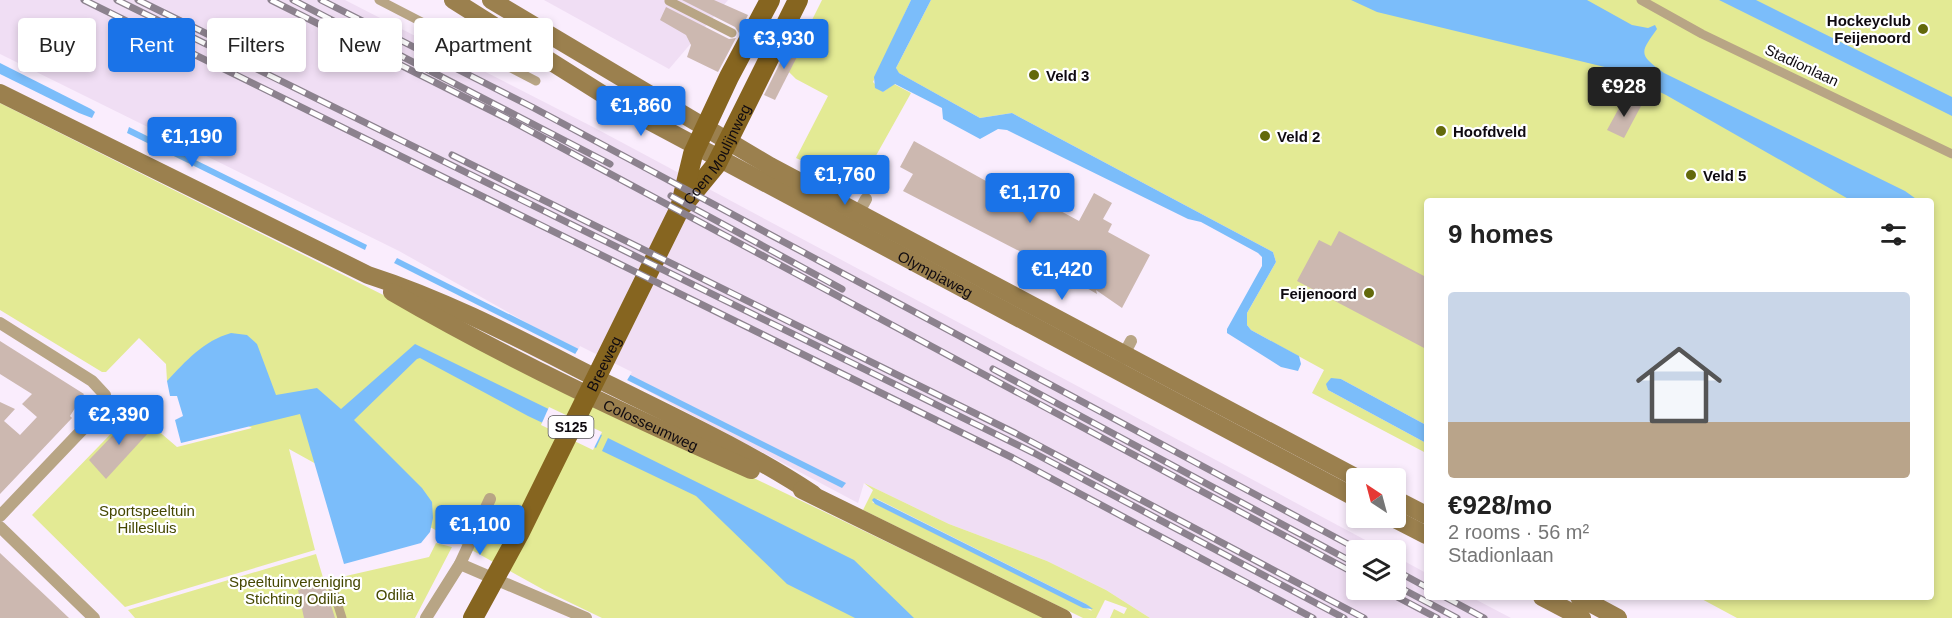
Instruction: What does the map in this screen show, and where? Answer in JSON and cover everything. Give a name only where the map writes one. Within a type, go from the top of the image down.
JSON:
[{"type":"main road","name":"Olympiaweg","points":[[453,0],[623,106],[859,213]]},
{"type":"main road","name":"Olympiaweg","points":[[491,0],[750,155],[1346,472]]},
{"type":"main road","name":"Coen Moulijnweg","points":[[680,208],[693,154],[729,77],[770,0]]},
{"type":"main road","name":"Coen Moulijnweg","points":[[666,235],[680,208],[716,165],[798,0]]},
{"type":"main road","points":[[623,106],[635,85]]},
{"type":"main road","name":"Colosseumweg","points":[[0,93],[368,275],[417,292],[541,350],[683,421],[813,494],[1063,618]]},
{"type":"main road","name":"Breeweg","points":[[474,618],[519,534],[666,235]]},
{"type":"main road","name":"Olympiaweg","points":[[1280,439],[1346,490]]},
{"type":"main road","points":[[1406,505],[1424,514]]},
{"type":"main road","points":[[1406,525],[1424,534]]},
{"type":"main road","points":[[1548,600],[1582,618]]},
{"type":"main road","points":[[1585,600],[1618,618]]},
{"type":"street","points":[[379,0],[536,81]]},
{"type":"street","name":"Stadionlaan","points":[[1641,0],[1702,34],[1952,154]]},
{"type":"street","points":[[669,1],[732,33]]},
{"type":"street","points":[[0,323],[92,381],[105,395],[102,409],[0,516]]},
{"type":"street","points":[[426,618],[460,564],[490,499]]},
{"type":"street","points":[[0,527],[94,618]]},
{"type":"street","points":[[460,564],[576,617]]},
{"type":"street","points":[[331,583],[342,618]]},
{"type":"shaded area","points":[[0,0],[345,0],[380,18],[318,18],[318,72],[402,72],[402,29],[414,35],[414,72],[486,72],[593,127],[1365,540],[1346,540],[1346,600],[1406,600],[1406,562],[1424,572],[1424,600],[1477,600],[1511,618],[1150,618],[1106,590],[1047,561],[949,524],[864,483],[858,503],[675,406],[399,251],[36,72],[96,72],[96,18],[18,18],[18,63],[0,54]]},
{"type":"shaded area","points":[[544,0],[728,0],[669,69]]},
{"type":"green space","points":[[822,0],[911,0],[873,82],[883,92],[894,84],[911,93],[859,186],[796,158],[828,96],[796,79],[787,70]]},
{"type":"green space","points":[[931,0],[1952,0],[1952,618],[1737,618],[1704,600],[1934,600],[1934,198],[1424,198],[1424,424],[1341,379],[1327,385],[1328,390],[1424,442],[1424,452],[1312,393],[1324,370],[1251,330],[1247,325],[1247,313],[1276,262],[1273,252],[1012,113],[980,118],[897,72],[896,68]]},
{"type":"green space","name":"Sportspeeltuin Hillesluis","points":[[0,103],[629,418],[1045,618],[602,618],[544,590],[289,449],[315,550],[125,607],[32,515],[134,410],[177,447],[252,428],[167,381],[166,364],[139,338],[106,372],[102,372],[0,310]]},
{"type":"green space","points":[[864,483],[949,524],[1047,561],[1106,590],[1150,618],[1110,618],[1114,609],[1124,614],[1127,608],[1105,600],[1096,618],[1083,618],[863,510],[873,490]],"holes":[[[877,499],[1086,604],[1092,611],[872,502]]]},
{"type":"green space","name":"Speeltuinvereniging Stichting Odilia","points":[[436,543],[452,547],[415,618],[135,618],[128,610],[316,554],[324,581],[429,557]]},
{"type":"water","points":[[911,0],[931,0],[896,68],[899,73],[980,118],[1012,113],[1273,252],[1276,262],[1247,313],[1247,325],[1251,330],[1299,356],[1301,364],[1298,371],[1281,367],[1227,333],[1227,329],[1262,266],[1262,257],[1258,253],[1201,222],[1188,219],[1007,130],[998,129],[980,139],[943,119],[942,108],[895,84],[883,92],[875,88],[874,77]]},
{"type":"water","points":[[1351,0],[1587,0],[1632,25],[1648,28],[1655,25],[1657,29],[1647,43],[1644,53],[1664,73],[1905,191],[1915,198],[1847,198],[1666,95],[1613,69],[1377,12]]},
{"type":"water","points":[[1719,0],[1756,0],[1952,97],[1952,116]]},
{"type":"water","points":[[0,63],[91,109],[95,112],[92,118],[0,74]]},
{"type":"water","points":[[129,127],[367,245],[365,250],[127,133]]},
{"type":"water","points":[[397,258],[846,483],[842,488],[394,263]]},
{"type":"water","points":[[231,333],[247,335],[257,344],[276,395],[317,388],[341,409],[415,344],[602,435],[596,448],[528,416],[420,358],[417,359],[354,420],[422,488],[432,502],[433,518],[430,532],[421,543],[344,564],[300,414],[181,443],[175,420],[183,416],[177,396],[170,396],[167,381],[203,346]]},
{"type":"water","points":[[1331,378],[1341,379],[1424,424],[1424,442],[1328,390],[1326,384]]},
{"type":"water","points":[[608,438],[854,560],[914,618],[855,618],[787,584],[696,496],[602,451]]},
{"type":"water","points":[[874,498],[1093,609],[1083,608],[875,504],[872,500]]},
{"type":"pier","points":[[580,346],[632,372],[626,382],[574,356]]},
{"type":"pier","points":[[549,407],[602,432],[593,450],[541,425]]},
{"type":"building","points":[[682,0],[714,0],[748,15],[739,33],[735,27]]},
{"type":"building","points":[[666,7],[729,39],[736,38],[718,72],[687,57],[691,45],[686,35],[660,20]]},
{"type":"building","points":[[792,39],[803,45],[775,100],[764,95]]},
{"type":"building","points":[[1625,97],[1641,106],[1624,138],[1607,130]]},
{"type":"building","points":[[914,141],[995,186],[1000,178],[1079,221],[1094,193],[1112,203],[1103,219],[1112,224],[1108,232],[1150,255],[1122,308],[1096,290],[1097,294],[1054,269],[903,191],[913,174],[900,167]]},
{"type":"building","name":"Feijenoord","points":[[1339,231],[1424,276],[1424,348],[1297,281],[1319,240],[1331,246]]},
{"type":"building","points":[[0,341],[84,394],[70,416],[72,418],[0,494],[0,402],[15,409],[4,421],[20,435],[37,417],[22,404],[32,394],[0,374]]},
{"type":"building","points":[[133,414],[150,431],[106,479],[89,460]]},
{"type":"building","points":[[0,553],[49,599],[69,618],[0,618]]},
{"type":"building","points":[[324,583],[335,618],[304,618],[298,590]]},
{"type":"railway","points":[[84,0],[1013,458],[1313,618]]},
{"type":"railway","points":[[117,0],[1034,453],[1344,618]]},
{"type":"railway","points":[[138,0],[207,34]]},
{"type":"railway","points":[[271,0],[506,118],[1346,569]]},
{"type":"railway","points":[[293,0],[610,164]]},
{"type":"railway","points":[[321,0],[532,107],[1346,543]]},
{"type":"railway","points":[[452,155],[1015,433],[1364,618]]},
{"type":"railway","points":[[671,196],[842,289]]},
{"type":"railway","points":[[993,369],[1346,559]]},
{"type":"railway","points":[[1406,576],[1424,586]]},
{"type":"railway","points":[[1406,591],[1457,618]]},
{"type":"railway","points":[[1403,600],[1437,618]]},
{"type":"railway","points":[[1451,600],[1484,618]]},
{"type":"place","name":"Hockeyclub Feijenoord","points":[[1923,29]]},
{"type":"place","name":"Veld 3","points":[[1034,75]]},
{"type":"place","name":"Hoofdveld","points":[[1441,131]]},
{"type":"place","name":"Veld 2","points":[[1265,136]]},
{"type":"place","name":"Veld 5","points":[[1691,175]]},
{"type":"place","name":"Feijenoord","points":[[1369,293]]},
{"type":"park label","name":"Odilia","points":[[395,594]]}]
